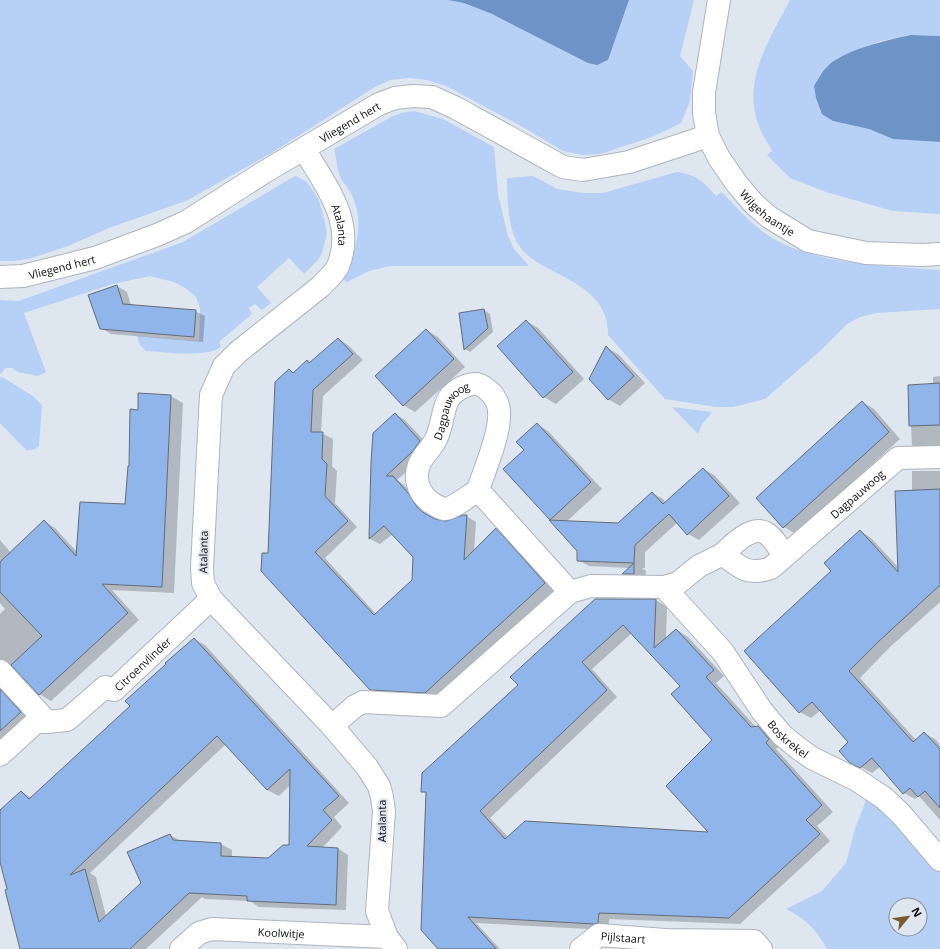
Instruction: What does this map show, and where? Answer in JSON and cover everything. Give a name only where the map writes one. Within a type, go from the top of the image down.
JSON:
[{"type":"street","name":"Wilgehaantje","points":[[719,0],[704,92],[704,113],[708,136],[719,158],[752,203],[769,217],[808,241],[866,253],[922,256],[940,254]]},
{"type":"street","name":"Wilgehaantje","points":[[710,53],[729,0]]},
{"type":"street","name":"Vliegend hert","points":[[0,277],[23,276],[95,258],[157,235],[186,222],[304,148],[379,104],[395,98],[413,96],[432,97],[456,108],[563,167],[583,170],[629,162],[708,136]]},
{"type":"street","name":"Atalanta","points":[[304,148],[337,205],[343,222],[344,242],[338,266],[330,277],[314,292],[238,352],[224,366],[211,395],[202,568],[203,583],[212,599],[332,726],[367,767],[379,786],[384,811],[377,911],[392,943]]},
{"type":"street","name":"Dagpauwoog","points":[[477,384],[488,390],[494,397],[498,404],[499,417],[495,440],[478,490],[453,506],[444,509],[435,505],[424,496],[418,485],[416,474],[420,463],[436,440],[447,402],[452,394],[468,386],[477,384]]},
{"type":"street","name":"Dagpauwoog","points":[[723,554],[738,566],[746,570],[753,572],[771,568],[898,458],[940,457]]},
{"type":"street","points":[[478,490],[570,592]]},
{"type":"street","points":[[332,726],[355,706],[363,702],[441,706],[570,592],[591,586],[664,587],[678,583],[699,566],[723,554],[737,541],[756,532],[766,533],[784,556]]},
{"type":"street","name":"Boskrekel","points":[[664,587],[723,652],[762,711],[782,734],[812,758],[857,780],[884,798],[901,814],[940,860]]},
{"type":"street","name":"Citroenvlinder","points":[[0,754],[36,722],[67,720],[105,687],[114,690],[212,599]]},
{"type":"street","points":[[0,671],[47,722]]},
{"type":"street","name":"Koolwitje","points":[[181,949],[199,933],[212,930],[392,943]]},
{"type":"street","name":"Pijlstaart","points":[[581,949],[599,935],[665,940],[754,941],[761,949]]},
{"type":"shaded area","points":[[0,0],[448,0],[464,3],[492,14],[593,64],[608,60],[629,0],[694,0],[680,56],[693,71],[690,101],[681,123],[649,138],[600,154],[583,155],[563,151],[521,126],[446,86],[427,80],[409,78],[390,80],[375,87],[273,152],[188,200],[109,228],[68,246],[32,258],[14,261],[0,261]]},
{"type":"shaded area","points":[[448,0],[629,0],[608,60],[597,65],[588,63],[492,14],[464,3]]},
{"type":"shaded area","points":[[790,0],[940,0],[940,36],[911,35],[881,41],[839,57],[826,67],[833,121],[869,129],[893,139],[940,142],[940,214],[893,211],[826,192],[790,178],[767,155],[772,151],[760,129],[754,109],[753,93],[760,61]]},
{"type":"shaded area","points":[[911,35],[940,36],[940,142],[893,139],[869,129],[833,121],[822,114],[816,98],[814,86],[824,70],[833,62],[853,51]]},
{"type":"shaded area","points":[[414,111],[443,119],[494,147],[498,194],[508,236],[514,249],[529,266],[390,266],[369,271],[347,282],[343,279],[355,248],[358,216],[352,195],[339,174],[334,149],[391,117],[401,113]]},
{"type":"shaded area","points":[[677,172],[695,177],[707,186],[716,196],[722,192],[758,228],[772,238],[791,247],[811,254],[854,263],[940,270],[940,309],[876,313],[860,317],[847,324],[820,351],[765,399],[733,407],[716,407],[665,399],[608,335],[607,322],[603,311],[590,294],[571,280],[528,256],[521,249],[512,230],[510,221],[507,178],[533,176],[557,189],[583,193],[603,193]]},
{"type":"shaded area","points":[[295,176],[306,181],[318,198],[327,233],[322,253],[318,260],[304,274],[289,258],[257,287],[271,303],[262,310],[255,304],[249,308],[252,314],[219,342],[221,347],[206,352],[185,354],[146,351],[140,345],[137,336],[199,341],[200,308],[196,297],[187,289],[174,282],[150,276],[113,284],[24,313],[46,372],[38,376],[18,372],[12,368],[5,368],[0,374],[0,300],[19,301],[183,242]]},
{"type":"shaded area","points":[[2,377],[33,396],[42,405],[39,446],[34,449],[26,450],[0,423],[0,378]]},
{"type":"shaded area","points":[[672,407],[712,412],[701,426],[698,434]]},
{"type":"shaded area","points":[[866,800],[888,809],[940,866],[940,949],[827,949],[810,925],[799,916],[786,909],[822,891],[846,863],[855,829]]},
{"type":"building","points":[[117,285],[123,304],[196,310],[194,337],[100,329],[88,295]]},
{"type":"building","points":[[484,309],[488,328],[464,350],[459,313]]},
{"type":"building","points":[[526,320],[573,372],[543,398],[497,346]]},
{"type":"building","points":[[426,329],[454,359],[403,406],[375,376]]},
{"type":"building","points":[[338,338],[353,354],[313,390],[311,432],[323,432],[322,459],[327,464],[325,496],[348,521],[315,552],[374,615],[412,580],[413,557],[384,526],[369,539],[373,433],[395,413],[420,441],[412,452],[386,476],[393,476],[408,493],[417,507],[435,519],[446,521],[467,515],[464,560],[496,528],[545,583],[425,693],[370,690],[261,571],[262,553],[268,553],[275,382],[289,369],[293,373],[307,360],[309,363]]},
{"type":"building","points":[[606,346],[634,376],[608,400],[589,379]]},
{"type":"building","points":[[940,383],[940,425],[909,426],[908,385]]},
{"type":"building","points":[[138,393],[171,395],[162,587],[102,584],[128,613],[39,695],[11,665],[42,636],[0,592],[0,562],[44,520],[76,556],[80,502],[125,504],[129,466],[130,409],[138,410]]},
{"type":"building","points":[[862,401],[889,432],[783,528],[756,498]]},
{"type":"building","points":[[537,423],[591,482],[550,520],[503,469],[524,450],[516,442]]},
{"type":"building","points":[[703,468],[729,496],[687,535],[669,514],[635,545],[634,563],[577,561],[577,551],[549,520],[618,523],[652,492],[663,504]]},
{"type":"building","points":[[940,489],[940,585],[849,671],[913,742],[924,732],[940,749],[940,808],[925,791],[918,797],[910,788],[903,794],[872,758],[860,768],[850,763],[839,751],[848,742],[812,702],[799,713],[744,651],[831,571],[824,563],[860,530],[898,572],[895,491]]},
{"type":"building","points":[[634,563],[634,574],[622,574]]},
{"type":"building","points":[[595,599],[656,599],[654,648],[676,629],[714,670],[706,677],[751,727],[758,726],[769,739],[766,743],[822,805],[806,820],[820,834],[729,918],[599,913],[598,923],[595,924],[468,917],[496,949],[438,949],[421,930],[426,792],[421,792],[422,773],[518,685],[510,677]],"holes":[[[623,625],[680,686],[671,694],[712,740],[666,786],[708,832],[525,821],[505,839],[480,811],[607,690],[582,662]]]},
{"type":"building","points":[[194,638],[339,796],[323,810],[332,820],[307,846],[338,848],[336,905],[247,901],[247,896],[189,893],[130,949],[20,949],[5,890],[7,889],[0,862],[0,810],[21,791],[29,799],[130,706],[125,701],[166,664],[165,663]],"holes":[[[217,736],[267,790],[290,769],[289,845],[283,845],[268,858],[221,856],[221,843],[173,840],[170,834],[127,852],[141,883],[99,922],[85,869],[70,875]]]},
{"type":"building","points":[[0,689],[21,712],[0,731]]}]
